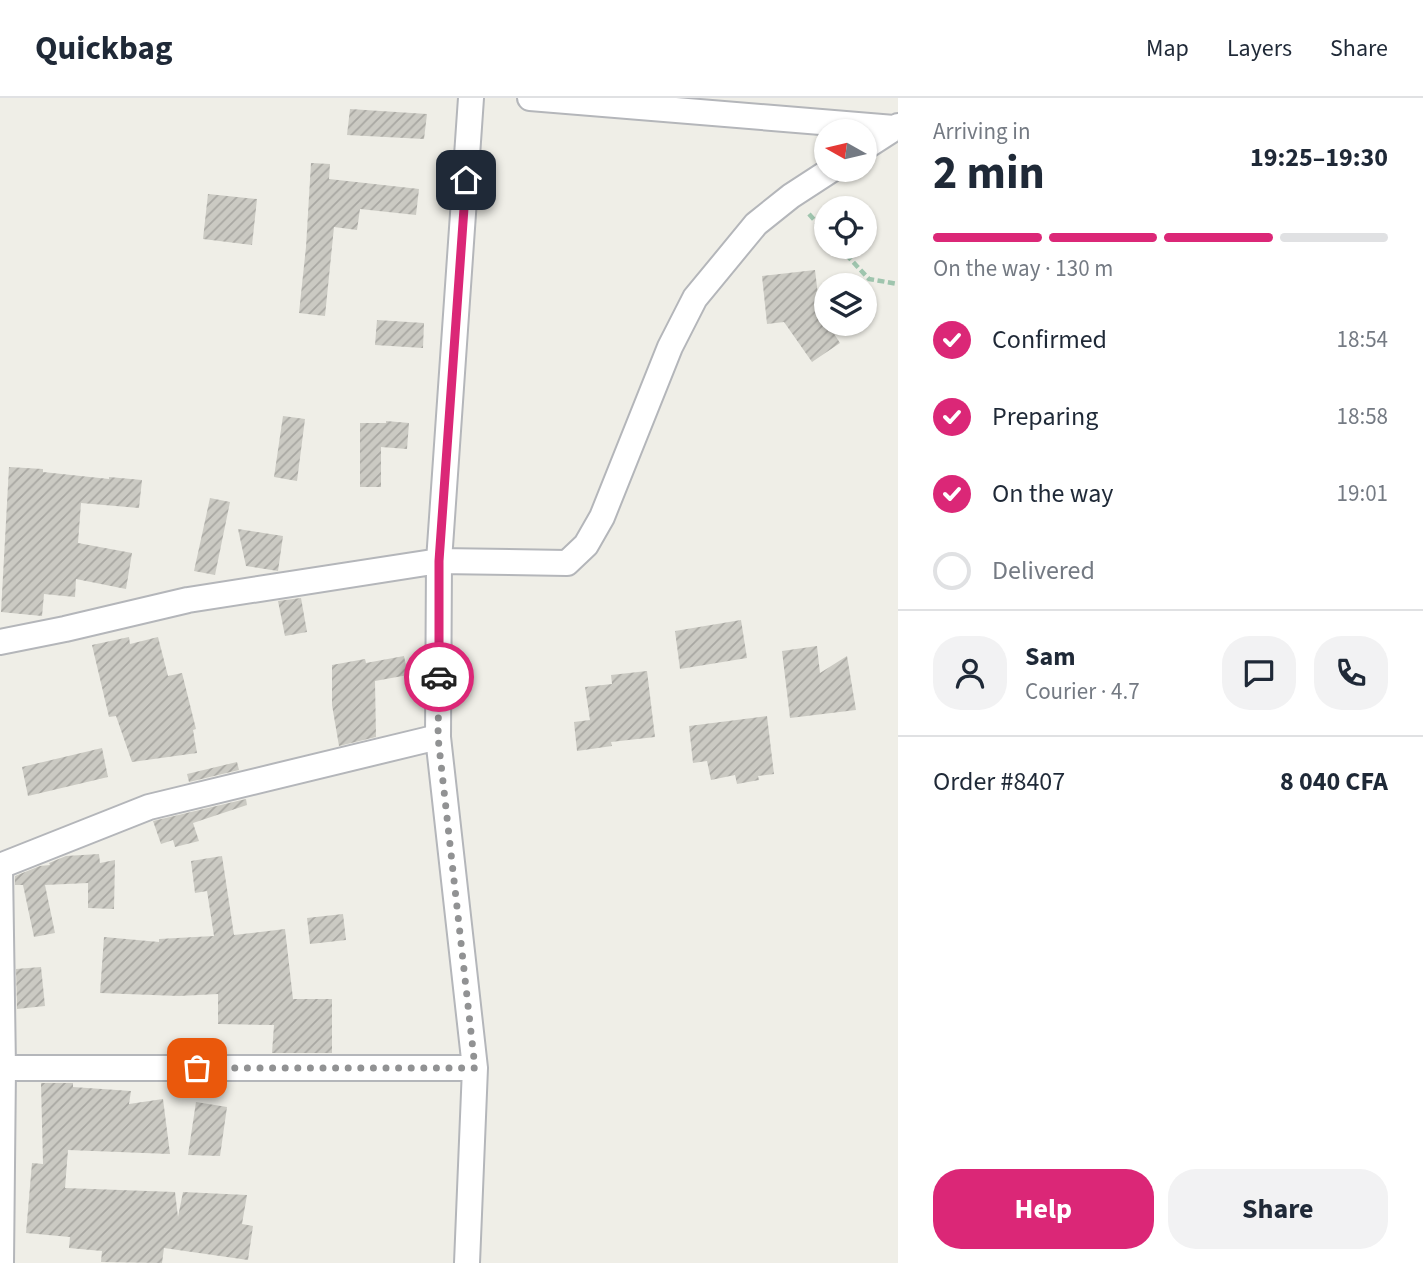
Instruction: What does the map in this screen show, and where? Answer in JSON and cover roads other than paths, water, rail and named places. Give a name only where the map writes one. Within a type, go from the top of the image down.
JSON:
[{"type":"street","points":[[467,1263],[475,1068],[438,737],[439,561],[471,98]]},
{"type":"street","points":[[530,98],[896,127]]},
{"type":"street","points":[[877,139],[896,127]]},
{"type":"street","points":[[0,642],[188,600],[439,561],[567,563],[586,545],[602,517],[670,346],[695,298],[756,224],[814,181]]},
{"type":"street","points":[[1,1263],[0,867],[149,807],[438,737]]},
{"type":"street","points":[[1,1068],[475,1068]]}]
